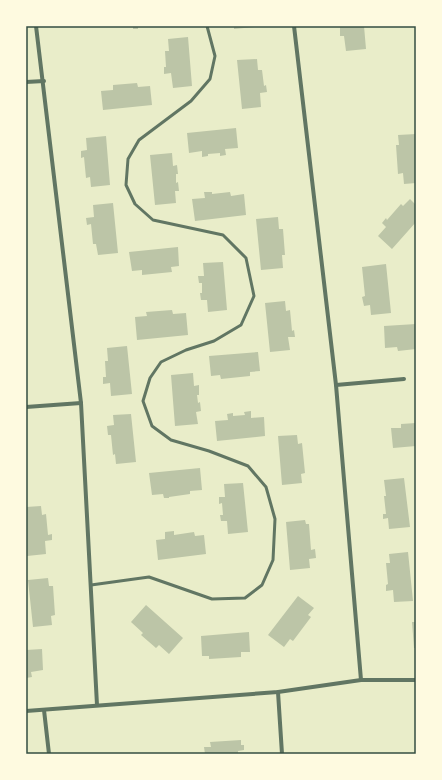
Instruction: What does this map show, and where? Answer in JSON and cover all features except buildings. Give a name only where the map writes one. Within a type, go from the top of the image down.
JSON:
[{"type":"street","points":[[36,26],[44,81],[81,403],[97,705]]},
{"type":"street","points":[[294,26],[336,385],[361,680]]},
{"type":"street","points":[[26,82],[44,81]]},
{"type":"street","points":[[336,385],[404,379]]},
{"type":"street","points":[[26,407],[81,403]]},
{"type":"street","points":[[26,711],[278,692],[361,680],[416,680]]},
{"type":"street","points":[[278,692],[282,754]]},
{"type":"street","points":[[44,710],[49,754]]},
{"type":"lane","points":[[91,585],[149,577],[212,599],[245,598],[262,585],[273,560],[275,519],[266,487],[248,466],[209,451],[170,440],[152,426],[143,401],[150,378],[161,362],[186,350],[214,341],[241,325],[254,296],[246,258],[223,235],[153,220],[135,204],[126,185],[128,159],[139,140],[191,101],[210,79],[215,56],[207,26]]}]
